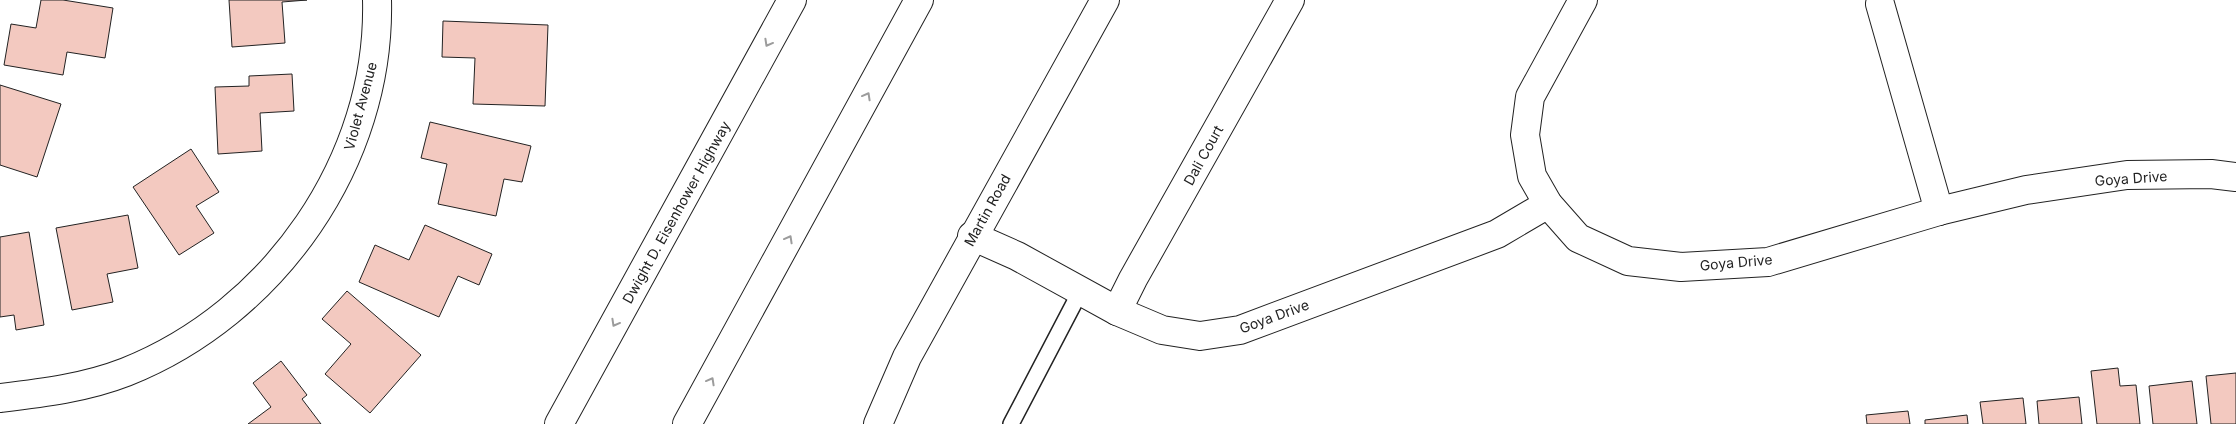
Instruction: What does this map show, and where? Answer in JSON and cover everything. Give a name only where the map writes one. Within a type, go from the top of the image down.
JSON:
[{"type":"main road","name":"Violet Avenue","points":[[0,398],[69,389],[126,372],[184,342],[235,307],[280,262],[317,213],[347,155],[361,112],[373,61],[377,0]]},
{"type":"main road","name":"Dwight D. Eisenhower Highway","points":[[559,424],[792,0]]},
{"type":"main road","points":[[687,424],[920,0]]},
{"type":"main road","name":"Martin Road","points":[[878,424],[906,357],[1105,0]]},
{"type":"main road","name":"Dali Court","points":[[1117,311],[1138,270],[1290,0]]},
{"type":"main road","name":"Goya Drive","points":[[1582,0],[1530,97],[1525,134],[1526,143],[1532,176],[1548,204],[1578,238],[1628,261],[1681,267],[1768,262],[1939,211],[2026,190],[2127,176],[2211,174],[2236,177]]},
{"type":"main road","points":[[1880,4],[1939,211]]},
{"type":"main road","name":"Goya Drive","points":[[972,236],[1017,256],[1117,311],[1162,330],[1200,336],[1240,330],[1497,234],[1548,204]]},
{"type":"lane","points":[[1011,424],[1080,292]]},
{"type":"building","points":[[41,0],[63,0],[113,8],[105,58],[67,52],[63,75],[4,65],[11,24],[36,28]]},
{"type":"building","points":[[229,0],[307,0],[282,2],[285,43],[232,47]]},
{"type":"building","points":[[443,21],[548,25],[545,106],[473,104],[475,58],[442,57]]},
{"type":"building","points":[[292,74],[294,111],[260,113],[262,151],[218,154],[215,87],[249,86],[249,76]]},
{"type":"building","points":[[0,85],[61,104],[37,177],[0,165]]},
{"type":"building","points":[[430,122],[531,146],[522,182],[504,179],[496,216],[438,204],[447,164],[421,158]]},
{"type":"building","points":[[191,149],[219,192],[196,206],[214,233],[179,255],[133,187]]},
{"type":"building","points":[[128,215],[138,268],[107,274],[113,302],[72,310],[56,228]]},
{"type":"building","points":[[425,225],[492,254],[479,285],[458,276],[439,317],[359,282],[375,245],[409,260]]},
{"type":"building","points":[[29,232],[44,325],[16,330],[14,315],[0,317],[0,237]]},
{"type":"building","points":[[347,291],[421,355],[370,413],[325,374],[351,344],[322,319]]},
{"type":"building","points":[[281,361],[307,395],[302,399],[321,424],[248,424],[271,407],[253,383]]},
{"type":"building","points":[[2118,368],[2120,386],[2136,385],[2140,424],[2097,424],[2091,371]]},
{"type":"building","points":[[2236,373],[2236,424],[2211,424],[2206,376]]},
{"type":"building","points":[[2192,381],[2197,424],[2153,424],[2149,386]]},
{"type":"building","points":[[2079,397],[2082,424],[2039,424],[2037,401]]},
{"type":"building","points":[[2023,398],[2026,424],[1983,424],[1980,402]]},
{"type":"building","points":[[1908,411],[1910,424],[1867,424],[1866,415]]},
{"type":"building","points":[[1967,415],[1968,424],[1925,424],[1925,420]]}]
